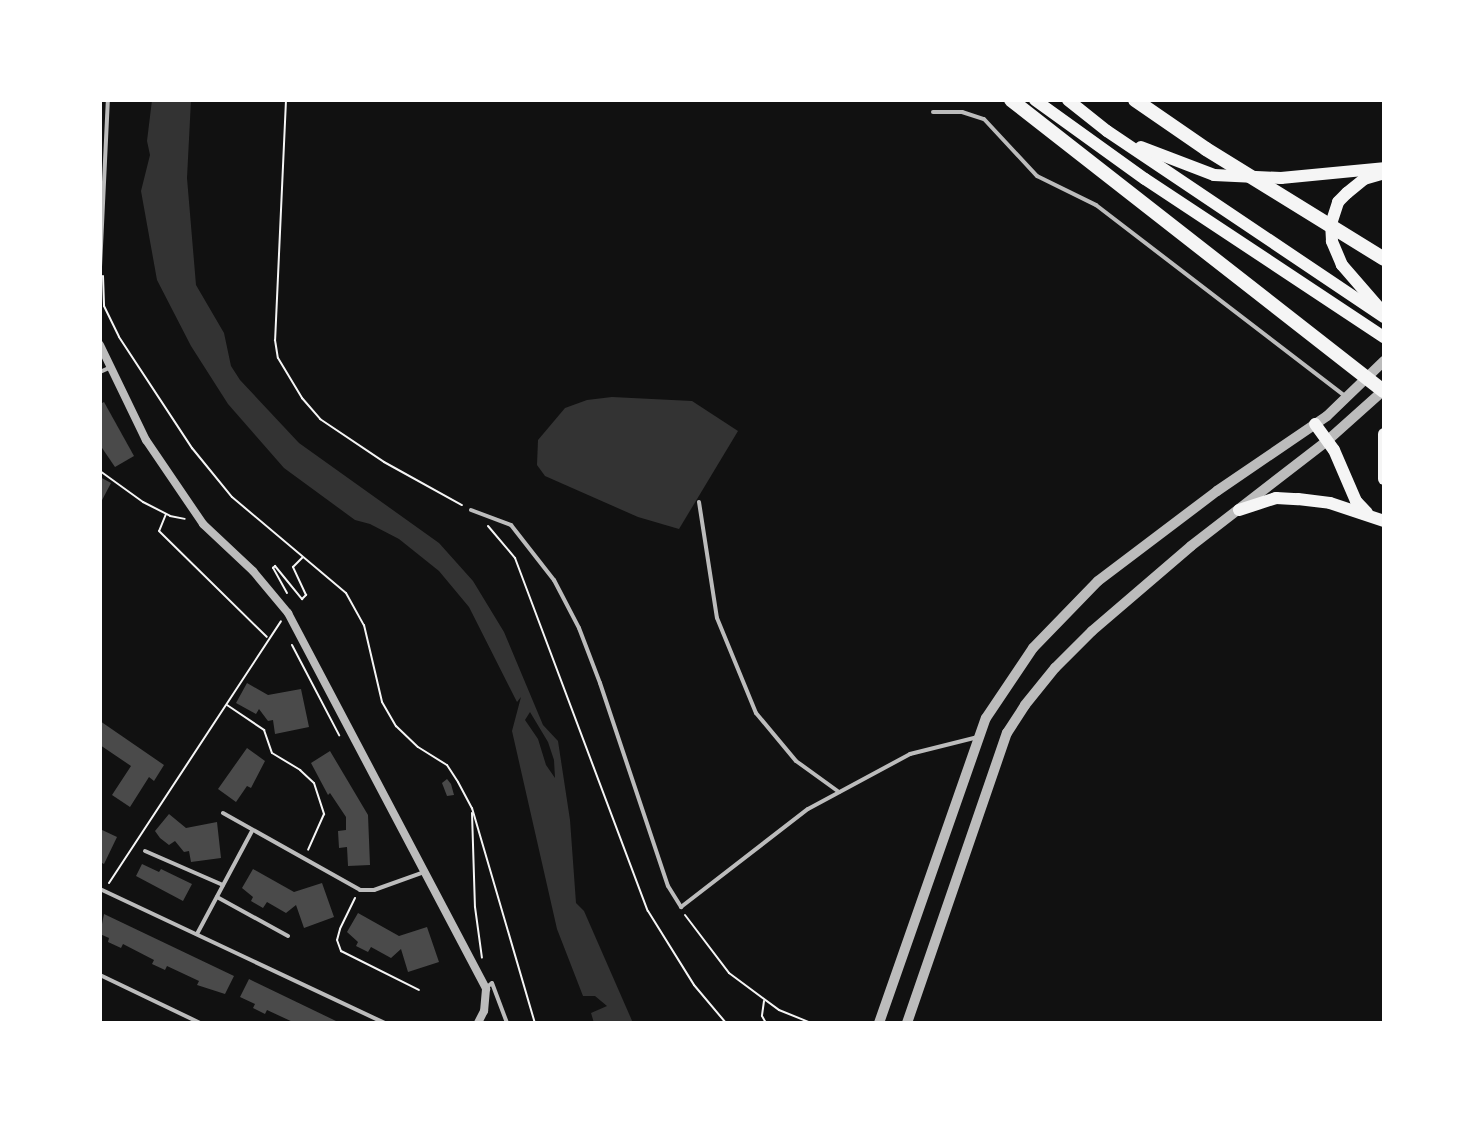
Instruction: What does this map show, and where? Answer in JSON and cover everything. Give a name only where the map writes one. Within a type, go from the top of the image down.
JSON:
[{"type":"highway","points":[[1011,100],[1384,390]]},
{"type":"highway","points":[[1035,100],[1145,179],[1383,337]]},
{"type":"highway","points":[[1068,100],[1107,131],[1384,315]]},
{"type":"highway","points":[[1135,100],[1206,149],[1384,259]]},
{"type":"highway","points":[[1107,131],[1179,164],[1214,175],[1281,178],[1384,171]]},
{"type":"highway","points":[[1384,171],[1364,179],[1347,193],[1338,202],[1331,224],[1332,241],[1342,265],[1384,315]]},
{"type":"highway","points":[[1315,424],[1328,440],[1356,501],[1367,513]]},
{"type":"highway","points":[[1384,434],[1384,479]]},
{"type":"highway","points":[[1239,510],[1287,498],[1330,503],[1384,521]]},
{"type":"street","points":[[100,345],[105,370],[146,440],[203,524],[253,571],[283,614],[487,987],[484,1011],[478,1023]]},
{"type":"street","points":[[879,1023],[986,718],[1033,648],[1098,581],[1315,424],[1384,361]]},
{"type":"street","points":[[907,1023],[1007,733],[1025,705],[1055,668],[1092,631],[1328,440],[1384,390]]},
{"type":"lane","points":[[101,265],[108,100]]},
{"type":"lane","points":[[933,112],[962,112],[984,119],[1037,176],[1096,205],[1347,397]]},
{"type":"lane","points":[[699,502],[717,618],[756,713],[796,761],[839,792]]},
{"type":"lane","points":[[471,510],[511,525],[554,580],[595,669],[658,860],[681,907],[808,809],[910,754],[980,736]]},
{"type":"lane","points":[[223,813],[360,890],[374,890],[424,872]]},
{"type":"lane","points":[[197,934],[253,830]]},
{"type":"lane","points":[[145,851],[223,885]]},
{"type":"lane","points":[[102,890],[385,1023]]},
{"type":"lane","points":[[217,897],[288,936]]},
{"type":"lane","points":[[100,975],[200,1023]]},
{"type":"lane","points":[[487,987],[492,983],[507,1023]]},
{"type":"path","points":[[286,100],[275,340],[278,358],[302,398],[320,419],[384,462],[471,510],[515,558],[648,911],[694,985],[726,1023]]},
{"type":"path","points":[[101,265],[104,306],[119,337],[192,448],[232,497],[346,593],[364,625],[382,702],[396,726],[418,747],[447,765],[472,808],[535,1023]]},
{"type":"path","points":[[100,471],[166,514],[203,524]]},
{"type":"path","points":[[166,514],[159,531],[268,639]]},
{"type":"path","points":[[287,593],[273,568],[275,566],[302,599],[306,595],[293,567],[302,558]]},
{"type":"path","points":[[280,622],[283,614]]},
{"type":"path","points":[[102,890],[283,614]]},
{"type":"path","points":[[287,636],[342,741]]},
{"type":"path","points":[[225,704],[264,730],[272,753],[300,770],[314,783],[324,814],[304,858]]},
{"type":"path","points":[[472,808],[475,907],[487,987]]},
{"type":"path","points":[[360,890],[340,929],[337,940],[341,951],[419,990]]},
{"type":"path","points":[[681,907],[692,928],[729,973],[764,1000],[811,1023]]},
{"type":"path","points":[[764,1000],[762,1016],[766,1023]]},
{"type":"shaded area","points":[[152,100],[191,100],[187,178],[196,285],[224,333],[231,366],[240,380],[299,443],[439,543],[473,581],[504,632],[543,725],[558,741],[570,820],[576,903],[584,911],[633,1023],[594,1023],[591,1013],[607,1006],[595,996],[583,996],[557,929],[512,731],[521,697],[517,702],[469,607],[439,571],[399,539],[355,520],[284,468],[228,404],[191,346],[157,280],[141,191],[150,155],[147,141]],"holes":[[[530,712],[548,742],[554,760],[555,778],[546,765],[538,739],[525,720]]]},
{"type":"shaded area","points":[[612,397],[692,401],[738,431],[679,529],[638,517],[545,476],[537,465],[538,440],[565,408],[587,400]]},
{"type":"building","points":[[104,402],[134,456],[115,467],[100,445],[100,404]]},
{"type":"building","points":[[100,477],[111,483],[100,504]]},
{"type":"building","points":[[247,683],[268,695],[301,689],[309,727],[275,734],[273,720],[268,721],[259,709],[256,714],[236,703]]},
{"type":"building","points":[[100,721],[164,765],[154,781],[149,777],[130,807],[112,795],[131,766],[100,745]]},
{"type":"building","points":[[247,748],[265,761],[251,788],[247,786],[236,802],[218,789]]},
{"type":"building","points":[[330,751],[368,815],[370,865],[348,866],[347,847],[339,848],[338,831],[346,830],[346,817],[330,793],[328,795],[311,763]]},
{"type":"building","points":[[447,779],[454,795],[447,796],[442,783]]},
{"type":"building","points":[[169,814],[186,828],[217,822],[221,858],[191,862],[189,851],[184,852],[175,841],[169,845],[160,838],[155,831]]},
{"type":"building","points":[[100,829],[117,837],[104,864],[100,862]]},
{"type":"building","points":[[142,864],[159,872],[161,869],[192,884],[183,901],[136,876]]},
{"type":"building","points":[[253,869],[294,892],[322,883],[334,917],[304,928],[296,905],[286,913],[267,902],[263,908],[251,901],[253,897],[242,888]]},
{"type":"building","points":[[358,913],[399,936],[427,927],[439,962],[408,972],[401,949],[391,958],[371,947],[368,952],[356,946],[358,942],[347,932]]},
{"type":"building","points":[[104,914],[234,976],[225,994],[197,985],[199,981],[167,966],[165,970],[152,964],[154,960],[123,944],[121,948],[108,942],[109,938],[100,934]]},
{"type":"building","points":[[249,979],[336,1021],[295,1023],[267,1010],[265,1014],[253,1008],[255,1004],[240,997]]}]
